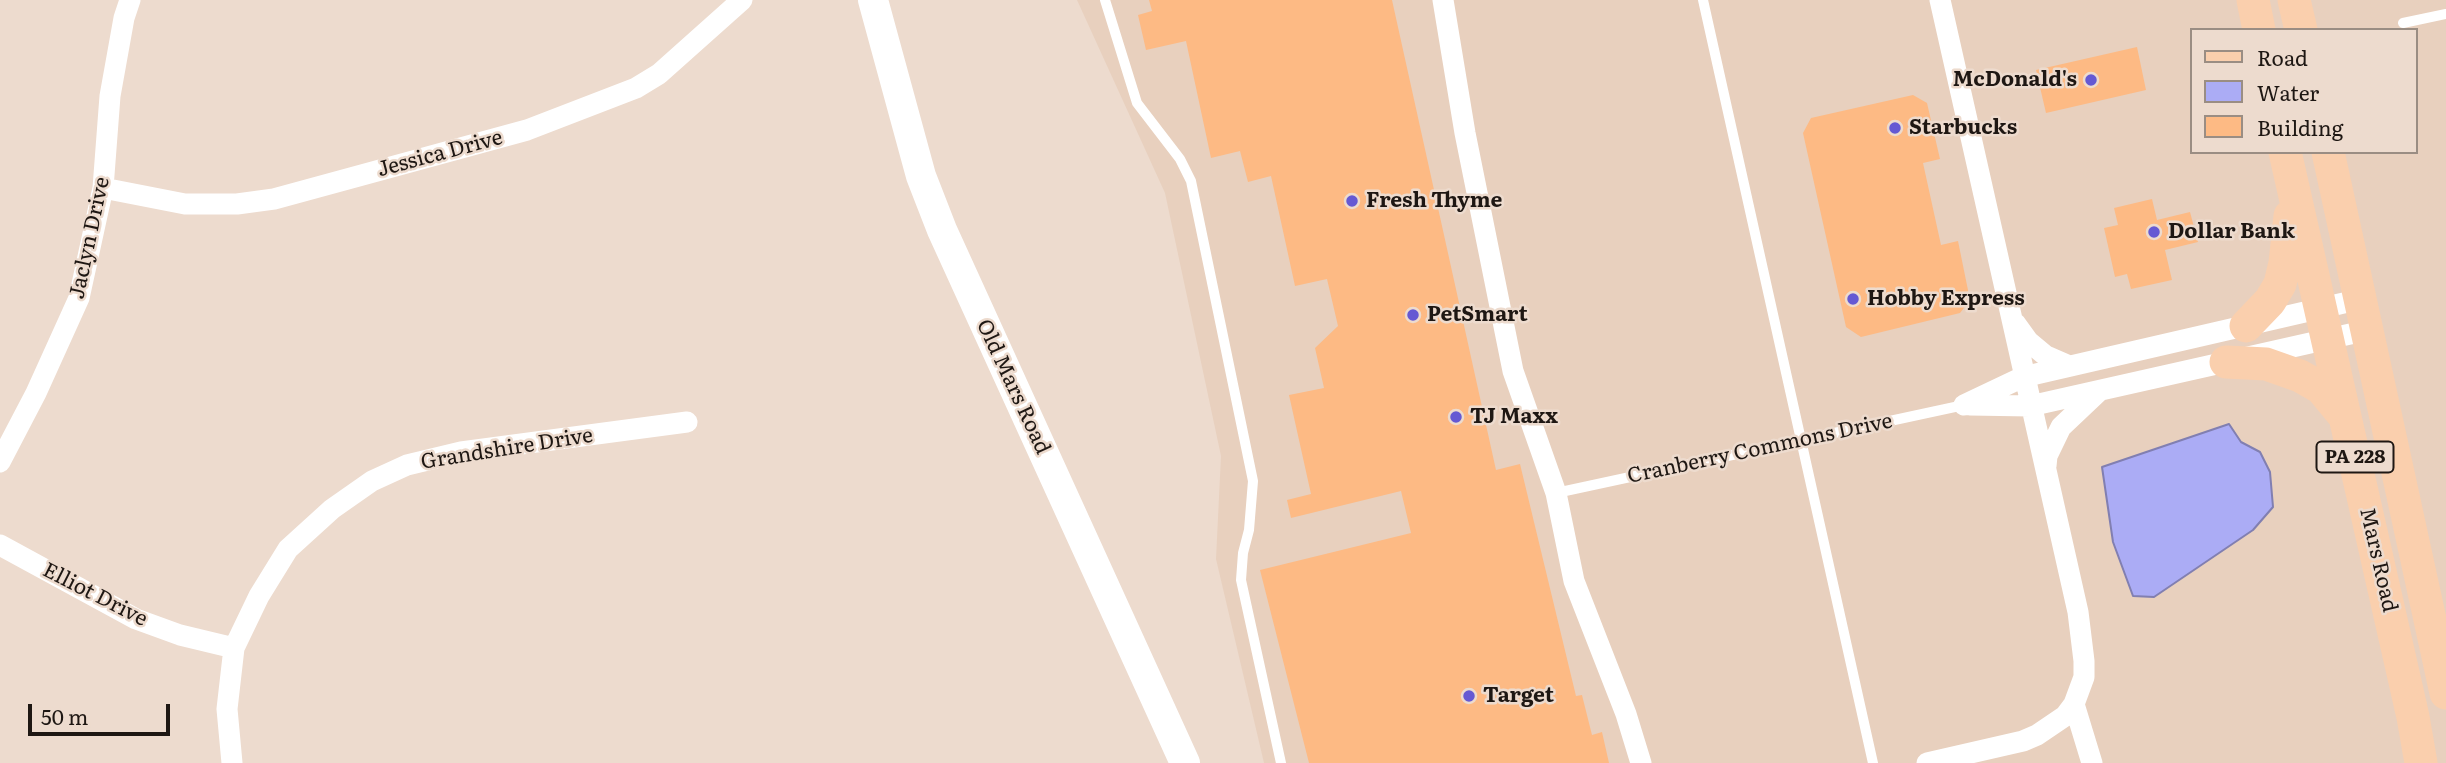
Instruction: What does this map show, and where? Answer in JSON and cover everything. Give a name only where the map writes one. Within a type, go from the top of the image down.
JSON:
[{"type":"main road","points":[[2253,0],[2259,28]]},
{"type":"main road","points":[[2294,0],[2301,28]]},
{"type":"main road","name":"Mars Road","points":[[2285,154],[2347,419],[2421,763]]},
{"type":"main road","name":"Mars Road","points":[[2328,154],[2446,693]]},
{"type":"main road","points":[[2246,326],[2270,301],[2280,284],[2285,263],[2293,186]]},
{"type":"main road","points":[[2226,362],[2266,364],[2300,376],[2321,388],[2347,419]]},
{"type":"street","name":"Jaclyn Drive","points":[[0,462],[36,393],[79,298],[103,188],[110,96],[124,18],[130,0]]},
{"type":"street","name":"Jessica Drive","points":[[103,188],[185,204],[237,204],[274,199],[527,130],[636,88],[659,74],[742,0]]},
{"type":"street","name":"Old Mars Road","points":[[873,0],[921,176],[942,230],[1185,763]]},
{"type":"street","points":[[1443,0],[1465,133],[1513,371],[1556,493],[1574,581],[1626,714],[1641,763]]},
{"type":"street","points":[[1927,763],[2023,741],[2037,735],[2065,716],[2074,704],[2084,677],[2078,612],[1940,0]]},
{"type":"street","points":[[2009,313],[2036,348],[2046,356],[2069,366]]},
{"type":"street","name":"Cranberry Commons Drive","points":[[1964,405],[2030,406],[2226,362],[2323,323],[2365,314]]},
{"type":"street","name":"Cranberry Commons Drive","points":[[1964,405],[2023,377],[2069,366],[2246,326],[2323,323],[2365,314]]},
{"type":"street","points":[[2045,472],[2047,456],[2062,426],[2101,390]]},
{"type":"street","name":"Grandshire Drive","points":[[232,763],[228,709],[234,648],[259,596],[288,549],[332,509],[372,481],[407,465],[461,452],[687,422]]},
{"type":"street","name":"Elliot Drive","points":[[0,545],[136,619],[180,635],[234,648]]},
{"type":"street","points":[[2074,704],[2092,763]]},
{"type":"lane","points":[[1105,0],[1138,103],[1181,159],[1191,181],[1253,481],[1249,530],[1242,553],[1241,580],[1281,763]]},
{"type":"lane","points":[[1703,0],[1872,763]]},
{"type":"lane","points":[[2403,23],[2446,14]]},
{"type":"lane","name":"Cranberry Commons Drive","points":[[1556,493],[1964,405]]},
{"type":"shaded area","points":[[1077,0],[2446,0],[2446,763],[1264,763],[1216,559],[1221,456],[1165,193]]},
{"type":"water","points":[[2229,424],[2241,442],[2260,452],[2270,472],[2273,507],[2253,530],[2154,597],[2133,596],[2113,542],[2102,467]]},
{"type":"building","points":[[1149,0],[1392,0],[1496,470],[1520,464],[1576,696],[1582,695],[1592,735],[1602,732],[1609,763],[1309,763],[1260,570],[1411,533],[1401,491],[1291,518],[1287,500],[1311,494],[1289,395],[1324,388],[1315,348],[1338,326],[1327,279],[1295,286],[1271,176],[1248,182],[1240,151],[1211,158],[1186,41],[1146,50],[1138,15],[1152,11]]},
{"type":"building","name":"McDonald's","points":[[2137,47],[2146,90],[2046,113],[2036,70]]},
{"type":"building","points":[[1913,95],[1927,103],[1940,159],[1923,163],[1941,245],[1958,241],[1970,300],[1960,313],[1861,337],[1846,327],[1803,133],[1811,118]]},
{"type":"building","points":[[2152,199],[2157,220],[2190,212],[2198,242],[2165,250],[2172,280],[2131,289],[2127,274],[2115,277],[2104,228],[2118,225],[2114,208]]},
{"type":"place","name":"McDonald's","points":[[2091,80]]},
{"type":"place","name":"Starbucks","points":[[1895,128]]},
{"type":"place","name":"Fresh Thyme","points":[[1352,201]]},
{"type":"place","name":"Dollar Bank","points":[[2154,232]]},
{"type":"place","name":"Hobby Express","points":[[1853,299]]},
{"type":"place","name":"PetSmart","points":[[1413,315]]},
{"type":"place","name":"TJ Maxx","points":[[1456,417]]},
{"type":"place","name":"Target","points":[[1469,696]]}]
